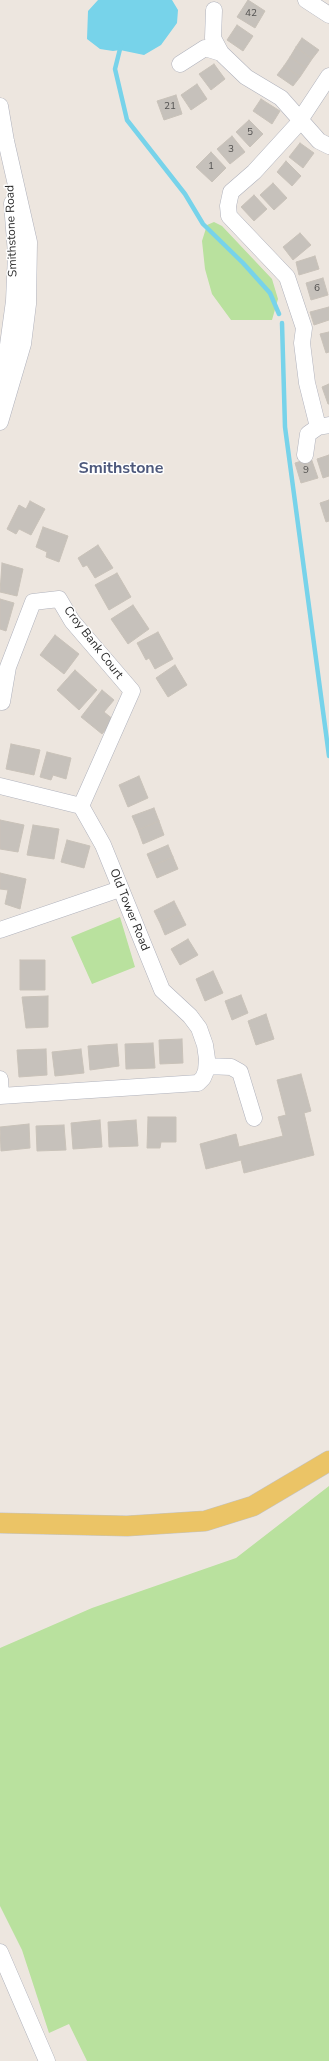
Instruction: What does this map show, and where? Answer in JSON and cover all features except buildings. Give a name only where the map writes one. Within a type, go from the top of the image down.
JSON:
[{"type":"main road","points":[[0,1523],[127,1526],[205,1521],[253,1506],[329,1461]]},
{"type":"street","points":[[307,0],[329,15]]},
{"type":"street","points":[[214,10],[213,38],[221,54],[246,77],[281,98],[298,122],[319,141],[329,146]]},
{"type":"street","points":[[180,64],[205,48],[221,54]]},
{"type":"street","points":[[305,455],[308,434],[324,426],[307,383],[302,343],[304,328],[287,277],[229,216],[228,206],[231,192],[254,172],[298,122],[329,76]]},
{"type":"street","name":"Smithstone Road","points":[[0,106],[9,155],[29,242],[28,304],[23,344],[0,422]]},
{"type":"street","name":"Smithstone Road","points":[[0,402],[7,300],[16,254],[9,155]]},
{"type":"street","points":[[7,300],[20,299],[29,242]]},
{"type":"street","name":"Croy Bank Court","points":[[2,702],[8,667],[33,602],[59,599],[72,621],[132,691],[81,806]]},
{"type":"street","points":[[0,786],[81,806]]},
{"type":"street","name":"Old Tower Road","points":[[81,806],[102,845],[162,990],[190,1016],[199,1028],[205,1044],[207,1066]]},
{"type":"street","points":[[0,930],[120,889]]},
{"type":"street","points":[[0,1079],[1,1096],[198,1083],[203,1078],[207,1066],[231,1067],[240,1072],[254,1118]]},
{"type":"street","points":[[0,1952],[47,2061]]},
{"type":"green space","points":[[214,222],[222,226],[272,279],[278,299],[272,320],[231,320],[212,294],[205,269],[202,241],[207,225]]},
{"type":"green space","points":[[120,917],[135,967],[92,984],[71,937]]},
{"type":"green space","points":[[329,1486],[329,2061],[87,2061],[69,2024],[49,2033],[22,1950],[0,1906],[0,1648],[92,1608],[236,1558]]},
{"type":"water","points":[[98,0],[172,0],[178,10],[177,23],[161,45],[144,55],[120,50],[113,51],[100,49],[87,39],[88,11]]},
{"type":"waterway","points":[[121,45],[115,69],[127,120],[185,194],[203,224],[243,263],[270,293],[279,314]]},
{"type":"waterway","points":[[282,323],[285,427],[329,756]]},
{"type":"district","name":"Smithstone","points":[[121,469]]}]
